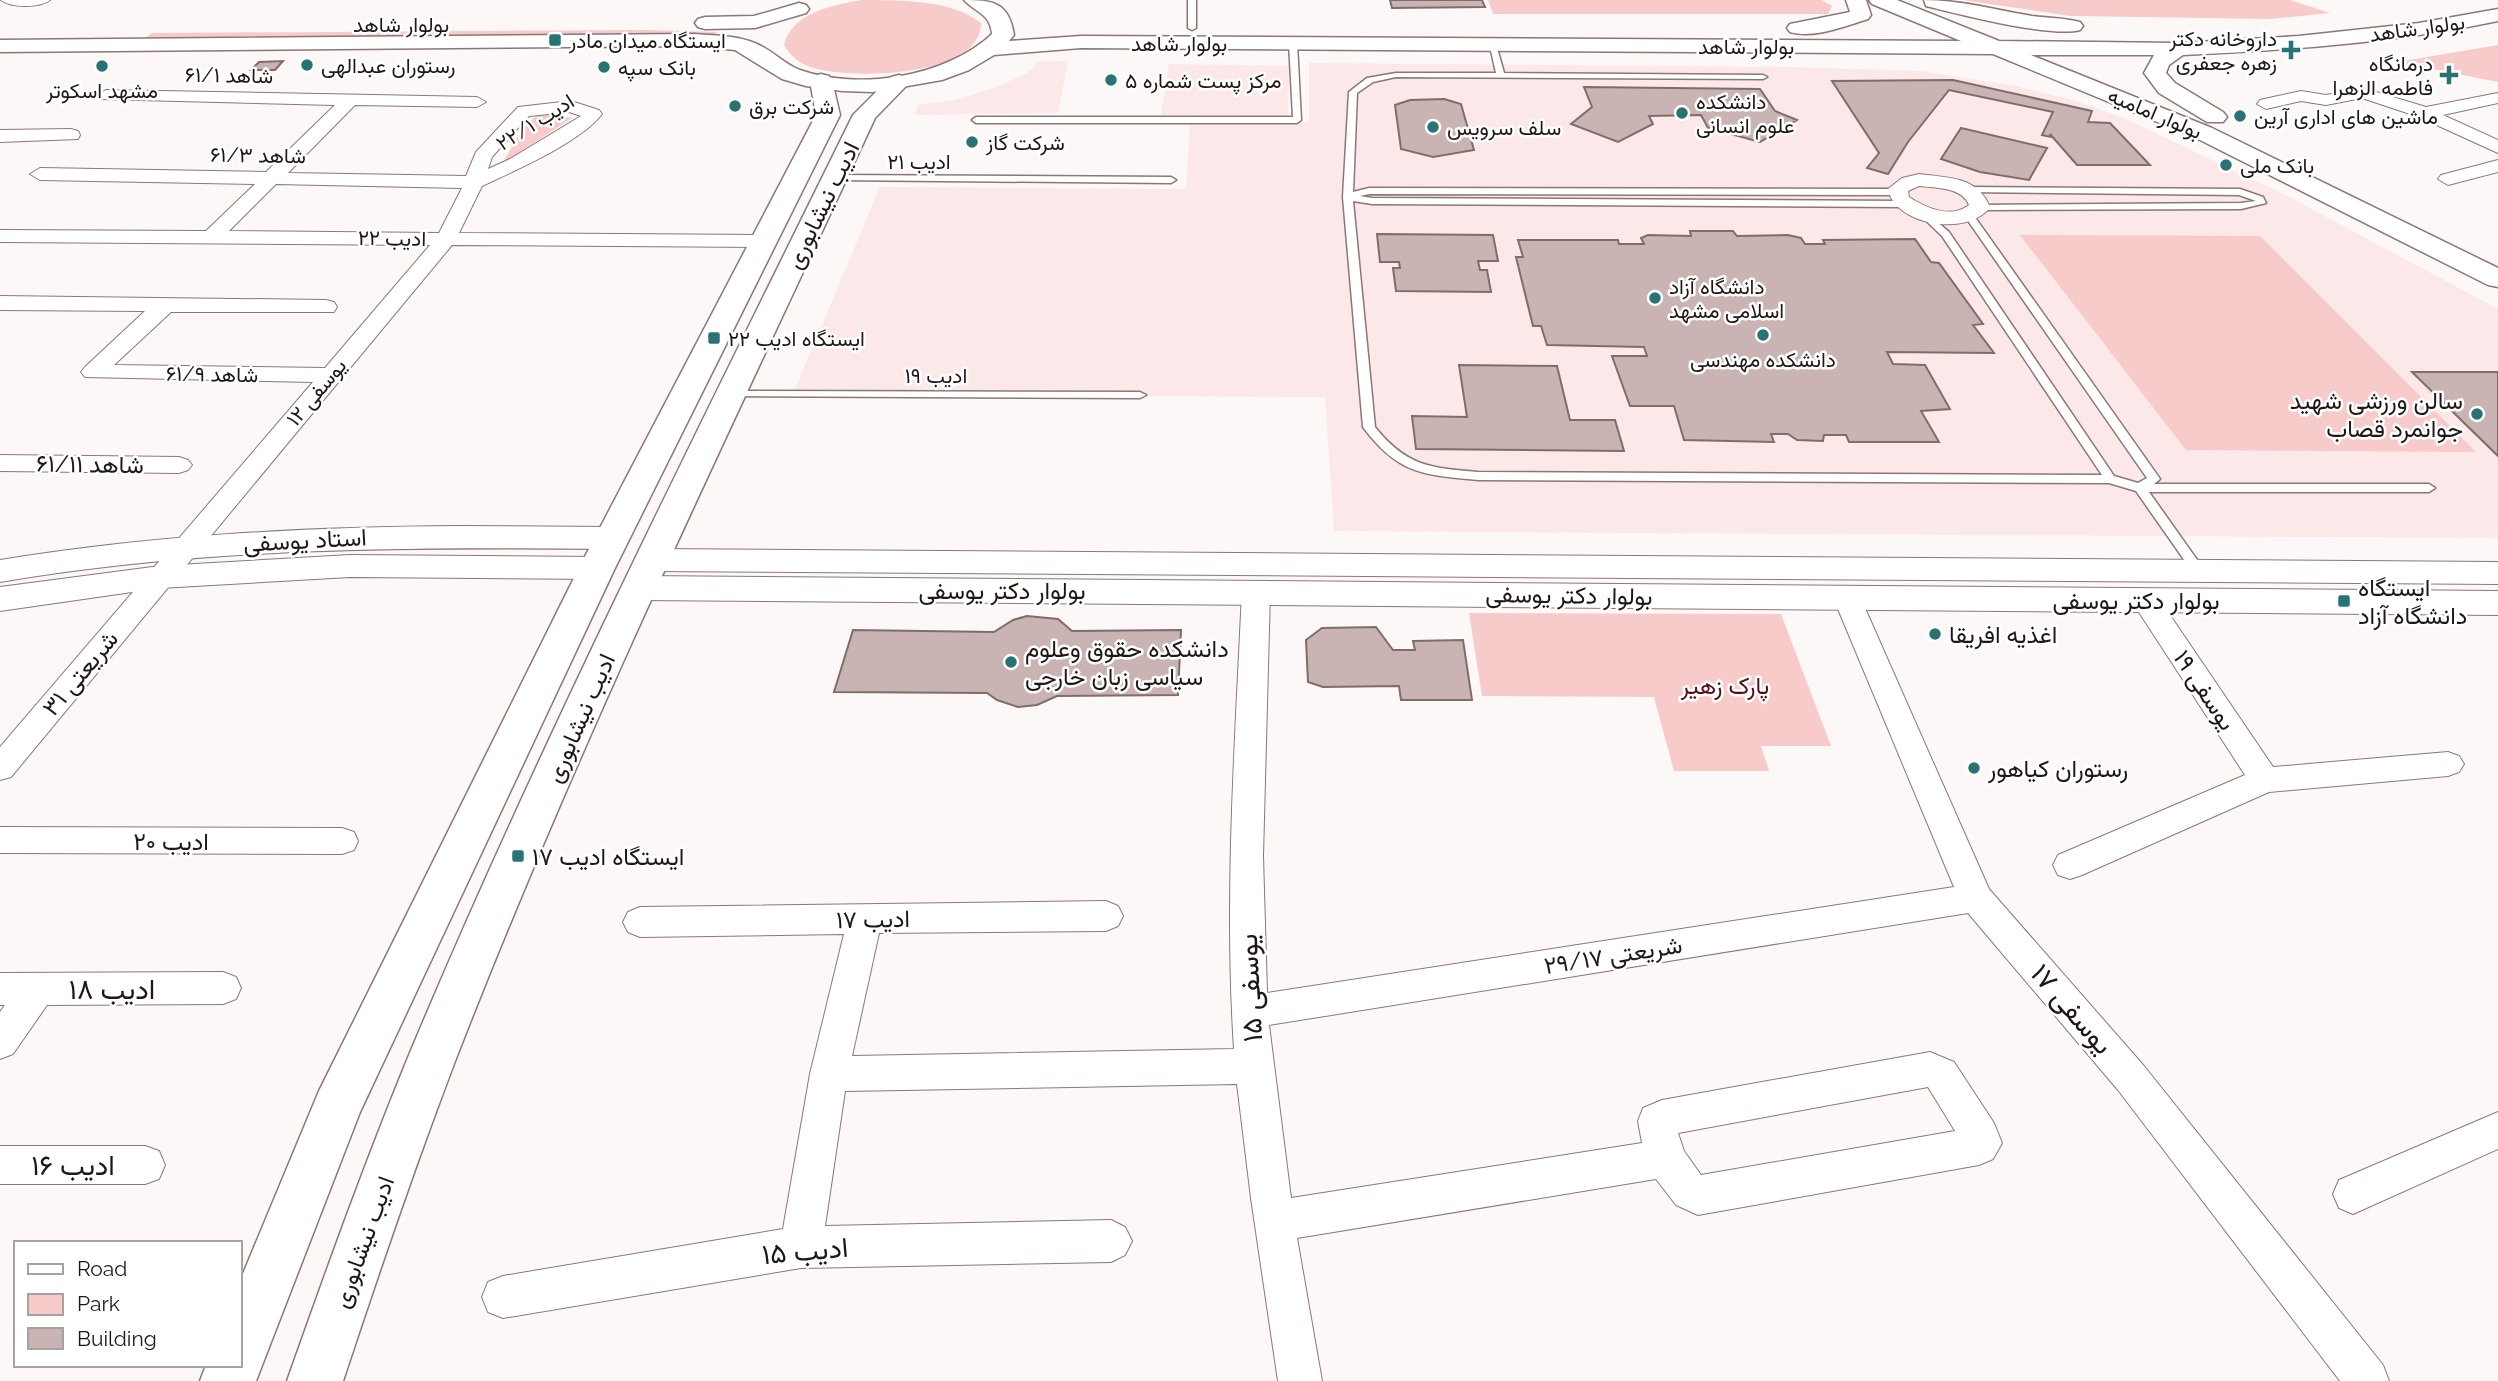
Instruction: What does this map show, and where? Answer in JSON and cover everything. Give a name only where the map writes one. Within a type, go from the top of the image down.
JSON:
[{"type":"main road","points":[[974,0],[990,7],[1002,20],[1003,34],[991,50]]},
{"type":"main road","points":[[1772,31],[1830,24],[1861,15],[1856,0]]},
{"type":"main road","name":"بولوار امامیه","points":[[1879,0],[1957,32],[2040,47],[2229,125],[2323,168],[2498,256]]},
{"type":"main road","points":[[1921,0],[2032,22],[2159,33]]},
{"type":"main road","name":"بولوار امامیه","points":[[1921,0],[2109,94],[2204,133],[2295,176],[2498,279]]},
{"type":"main road","name":"بولوار شاهد","points":[[0,46],[681,40],[749,48],[791,74],[821,81],[859,84],[899,82],[937,75],[969,63],[991,50],[1081,42],[1818,46],[2273,28],[2374,18],[2472,0]]},
{"type":"main road","name":"بولوار شاهد","points":[[0,27],[755,22],[807,6],[765,33],[762,57]]},
{"type":"main road","name":"بولوار شاهد","points":[[2040,47],[2178,48],[2298,43],[2404,32],[2498,15]]},
{"type":"main road","name":"بولوار شاهد","points":[[1002,20],[1041,26],[1192,28],[1957,32]]},
{"type":"main road","points":[[1818,46],[1906,54],[1999,67],[2109,94]]},
{"type":"main road","points":[[2178,48],[2159,62],[2155,73],[2167,88],[2229,125]]},
{"type":"main road","name":"ادیب نیشابوری","points":[[242,1343],[337,1107],[605,553],[828,115],[821,81]]},
{"type":"main road","name":"ادیب نیشابوری","points":[[316,1381],[412,1104],[492,915],[646,574],[835,177],[865,116],[899,82]]},
{"type":"street","points":[[9,0],[42,0]]},
{"type":"street","points":[[2266,104],[2301,96],[2326,100],[2363,93],[2425,113],[2498,147]]},
{"type":"street","name":"شاهد ۶۱/۱","points":[[106,95],[477,102]]},
{"type":"street","points":[[2425,113],[2498,98]]},
{"type":"street","points":[[212,237],[349,100]]},
{"type":"street","name":"ادیب ۲۲/۱","points":[[446,239],[474,182],[483,156],[524,111],[571,107],[593,114],[585,122],[517,163],[474,182]]},
{"type":"street","points":[[0,136],[71,135]]},
{"type":"street","points":[[2448,179],[2498,166]]},
{"type":"street","name":"شاهد ۶۱/۳","points":[[40,174],[474,182]]},
{"type":"street","points":[[1931,180],[1967,190],[1975,195],[1975,211],[1947,217],[1910,200],[1909,181],[1931,180]]},
{"type":"street","points":[[0,253],[10,236]]},
{"type":"street","name":"ادیب ۲۲","points":[[10,236],[763,241]]},
{"type":"street","name":"یوسفی ۱۲","points":[[160,577],[446,239]]},
{"type":"street","points":[[0,303],[326,307]]},
{"type":"street","name":"شاهد ۶۱/۹","points":[[165,305],[93,372],[330,375]]},
{"type":"street","name":"شاهد ۶۱/۱۱","points":[[0,463],[179,465]]},
{"type":"street","name":"استاد یوسفی","points":[[0,571],[187,545],[368,536],[605,553]]},
{"type":"street","name":"استاد یوسفی","points":[[0,599],[160,577],[605,553]]},
{"type":"street","name":"بولوار دکتر یوسفی","points":[[646,574],[2200,570],[2496,597]]},
{"type":"street","name":"بولوار دکتر یوسفی","points":[[646,574],[1256,592],[2145,600],[2496,597]]},
{"type":"street","name":"شریعتی ۳۱","points":[[0,768],[160,577]]},
{"type":"street","name":"یوسفی ۱۵","points":[[1256,592],[1246,913],[1250,1012],[1254,1066],[1275,1221],[1300,1381]]},
{"type":"street","name":"یوسفی ۱۷","points":[[1847,597],[1976,898],[2131,1079],[2367,1381]]},
{"type":"street","name":"یوسفی ۱۹","points":[[2145,600],[2264,780]]},
{"type":"street","points":[[2070,865],[2264,780],[2448,764]]},
{"type":"street","name":"ادیب ۲۰","points":[[0,840],[342,841]]},
{"type":"street","name":"شریعتی ۲۹/۱۷","points":[[1250,1012],[1976,898]]},
{"type":"street","name":"ادیب ۱۷","points":[[640,922],[1106,916]]},
{"type":"street","points":[[801,1247],[829,1074],[865,919]]},
{"type":"street","name":"ادیب ۱۸","points":[[0,989],[223,988]]},
{"type":"street","points":[[0,1042],[37,989]]},
{"type":"street","points":[[829,1074],[1254,1066]]},
{"type":"street","points":[[1930,1069],[1941,1073],[1982,1143],[1979,1146],[1698,1195],[1689,1193],[1667,1158],[1657,1121],[1662,1118],[1930,1069]]},
{"type":"street","points":[[2353,1194],[2498,1130]]},
{"type":"street","points":[[1275,1221],[1667,1158]]},
{"type":"street","name":"ادیب ۱۶","points":[[0,1165],[145,1165]]},
{"type":"street","name":"ادیب ۱۵","points":[[503,1297],[801,1247],[1111,1241]]},
{"type":"lane","points":[[1192,0],[1192,28]]},
{"type":"lane","points":[[976,120],[1297,120],[1293,43]]},
{"type":"lane","points":[[1492,44],[1501,75]]},
{"type":"lane","points":[[1763,77],[1396,75],[1370,80],[1353,92],[1348,197],[1368,427],[1382,447],[1399,461],[1424,471],[1492,476],[2110,479],[2140,488],[2429,488]]},
{"type":"lane","name":"ادیب ۲۱","points":[[835,177],[1171,180]]},
{"type":"lane","points":[[1967,190],[2240,192],[2260,198],[2261,203],[2248,206],[1975,211]]},
{"type":"lane","points":[[1348,197],[1369,191],[1893,192],[1910,200],[1946,234],[2110,479]]},
{"type":"lane","points":[[1348,197],[1372,201],[1910,200]]},
{"type":"lane","points":[[1975,211],[2154,479],[2140,488]]},
{"type":"lane","name":"ادیب ۱۹","points":[[732,394],[1140,395]]},
{"type":"lane","points":[[2140,488],[2200,570]]},
{"type":"shaded area","points":[[1040,61],[1068,61],[1058,113],[915,115],[918,105],[955,100],[994,88],[1028,73]]},
{"type":"shaded area","name":"دانشگاه آزاد اسلامی مشهد","points":[[1309,63],[1790,67],[1920,71],[2016,86],[2073,100],[2126,119],[2283,194],[2498,309],[2498,538],[1334,531],[1325,397],[793,394],[880,187],[1186,189],[1190,123],[1309,122]]},
{"type":"shaded area","points":[[1169,64],[1289,66],[1288,116],[1161,115]]},
{"type":"green space","points":[[862,0],[926,3],[956,10],[981,23],[975,41],[960,55],[936,65],[909,71],[826,71],[800,62],[784,45],[788,34],[804,18],[826,8]]},
{"type":"green space","points":[[1488,0],[1822,0],[1832,6],[1828,14],[1493,14]]},
{"type":"green space","points":[[1963,0],[2290,0],[2330,13],[2270,19],[2070,16]]},
{"type":"green space","points":[[647,30],[717,32],[714,35],[145,38],[152,33]]},
{"type":"green space","points":[[2498,45],[2498,82],[2397,62]]},
{"type":"green space","points":[[540,113],[572,118],[502,164],[523,128]]},
{"type":"green space","points":[[2020,235],[2260,236],[2476,452],[2186,450]]},
{"type":"green space","name":"پارک زهیر","points":[[1469,613],[1781,614],[1831,746],[1761,746],[1769,771],[1674,771],[1654,697],[1482,696]]},
{"type":"building","points":[[1390,0],[1482,0],[1485,7],[1392,8]]},
{"type":"building","points":[[283,61],[275,70],[251,70],[259,62]]},
{"type":"building","points":[[1953,80],[2092,111],[2088,122],[2110,123],[2150,165],[2077,165],[2050,134],[2051,137],[2042,135],[2053,112],[1949,90],[1908,142],[1888,174],[1867,168],[1879,153],[1832,81]]},
{"type":"building","name":"دانشکده علوم انسانی","points":[[1584,87],[1760,89],[1775,111],[1797,120],[1760,142],[1708,128],[1701,115],[1649,116],[1653,124],[1618,142],[1571,124],[1592,107]]},
{"type":"building","name":"سلف سرویس","points":[[1444,99],[1461,104],[1474,150],[1433,157],[1401,149],[1395,105],[1410,100]]},
{"type":"building","points":[[1961,128],[2047,148],[2029,180],[1980,172],[1941,159]]},
{"type":"building","name":"دانشکده مهندسی","points":[[1690,231],[1733,231],[1737,236],[1788,235],[1801,238],[1805,244],[1825,244],[1823,240],[1915,239],[1931,262],[1939,263],[1983,324],[1973,325],[1994,353],[1887,352],[1893,364],[1925,365],[1950,409],[1921,411],[1939,442],[1849,442],[1846,435],[1824,435],[1823,441],[1797,440],[1788,434],[1771,434],[1774,442],[1684,440],[1674,406],[1630,406],[1612,356],[1647,356],[1644,347],[1547,345],[1541,326],[1533,326],[1516,257],[1523,257],[1518,240],[1618,240],[1619,244],[1644,244],[1641,238],[1648,235],[1691,236]]},
{"type":"building","points":[[1377,234],[1493,235],[1498,261],[1478,261],[1480,270],[1487,270],[1491,292],[1396,291],[1393,268],[1400,268],[1399,262],[1380,262]]},
{"type":"building","points":[[1459,365],[1557,366],[1570,420],[1615,420],[1624,451],[1416,449],[1412,416],[1467,417]]},
{"type":"building","name":"سالن ورزشی شهید جوانمرد قصاب","points":[[2412,372],[2498,372],[2498,456]]},
{"type":"building","name":"دانشکده حقوق وعلوم سیاسی زبان خارجی","points":[[1027,616],[1058,619],[1072,631],[1181,630],[1178,695],[1057,696],[1037,705],[1018,707],[997,700],[987,693],[834,692],[853,630],[994,632],[1013,620]]},
{"type":"building","points":[[1376,627],[1393,650],[1415,650],[1413,641],[1463,640],[1472,700],[1401,700],[1399,686],[1323,687],[1308,682],[1306,640],[1322,628]]},
{"type":"place","name":"ایستگاه میدان مادر","points":[[555,40]]},
{"type":"place","name":"داروخانه دکتر زهره جعفری","points":[[2291,50]]},
{"type":"place","name":"رستوران عبدالهی","points":[[307,65]]},
{"type":"place","name":"مشهد اسکوتر","points":[[102,66]]},
{"type":"place","name":"بانک سپه","points":[[604,67]]},
{"type":"place","name":"درمانگاه فاطمه الزهرا","points":[[2449,75]]},
{"type":"place","name":"مرکز پست شماره ۵","points":[[1111,80]]},
{"type":"place","name":"شرکت برق","points":[[735,106]]},
{"type":"place","name":"دانشکده علوم انسانی","points":[[1682,113]]},
{"type":"place","name":"ماشین های اداری آرین","points":[[2240,116]]},
{"type":"place","name":"سلف سرویس","points":[[1433,127]]},
{"type":"place","name":"شرکت گاز","points":[[972,142]]},
{"type":"place","name":"بانک ملی","points":[[2226,165]]},
{"type":"place","name":"دانشگاه آزاد اسلامی مشهد","points":[[1655,298]]},
{"type":"place","name":"دانشکده مهندسی","points":[[1763,335]]},
{"type":"place","name":"ایستگاه ادیب ۲۲","points":[[714,338]]},
{"type":"place","name":"سالن ورزشی شهید جوانمرد قصاب","points":[[2477,414]]},
{"type":"place","name":"ایستگاه دانشگاه آزاد","points":[[2344,601]]},
{"type":"place","name":"اغذیه افریقا","points":[[1935,634]]},
{"type":"place","name":"دانشکده حقوق وعلوم سیاسی زبان خارجی","points":[[1011,662]]},
{"type":"place","name":"رستوران کیاهور","points":[[1974,768]]},
{"type":"place","name":"ایستگاه ادیب ۱۷","points":[[518,856]]}]
